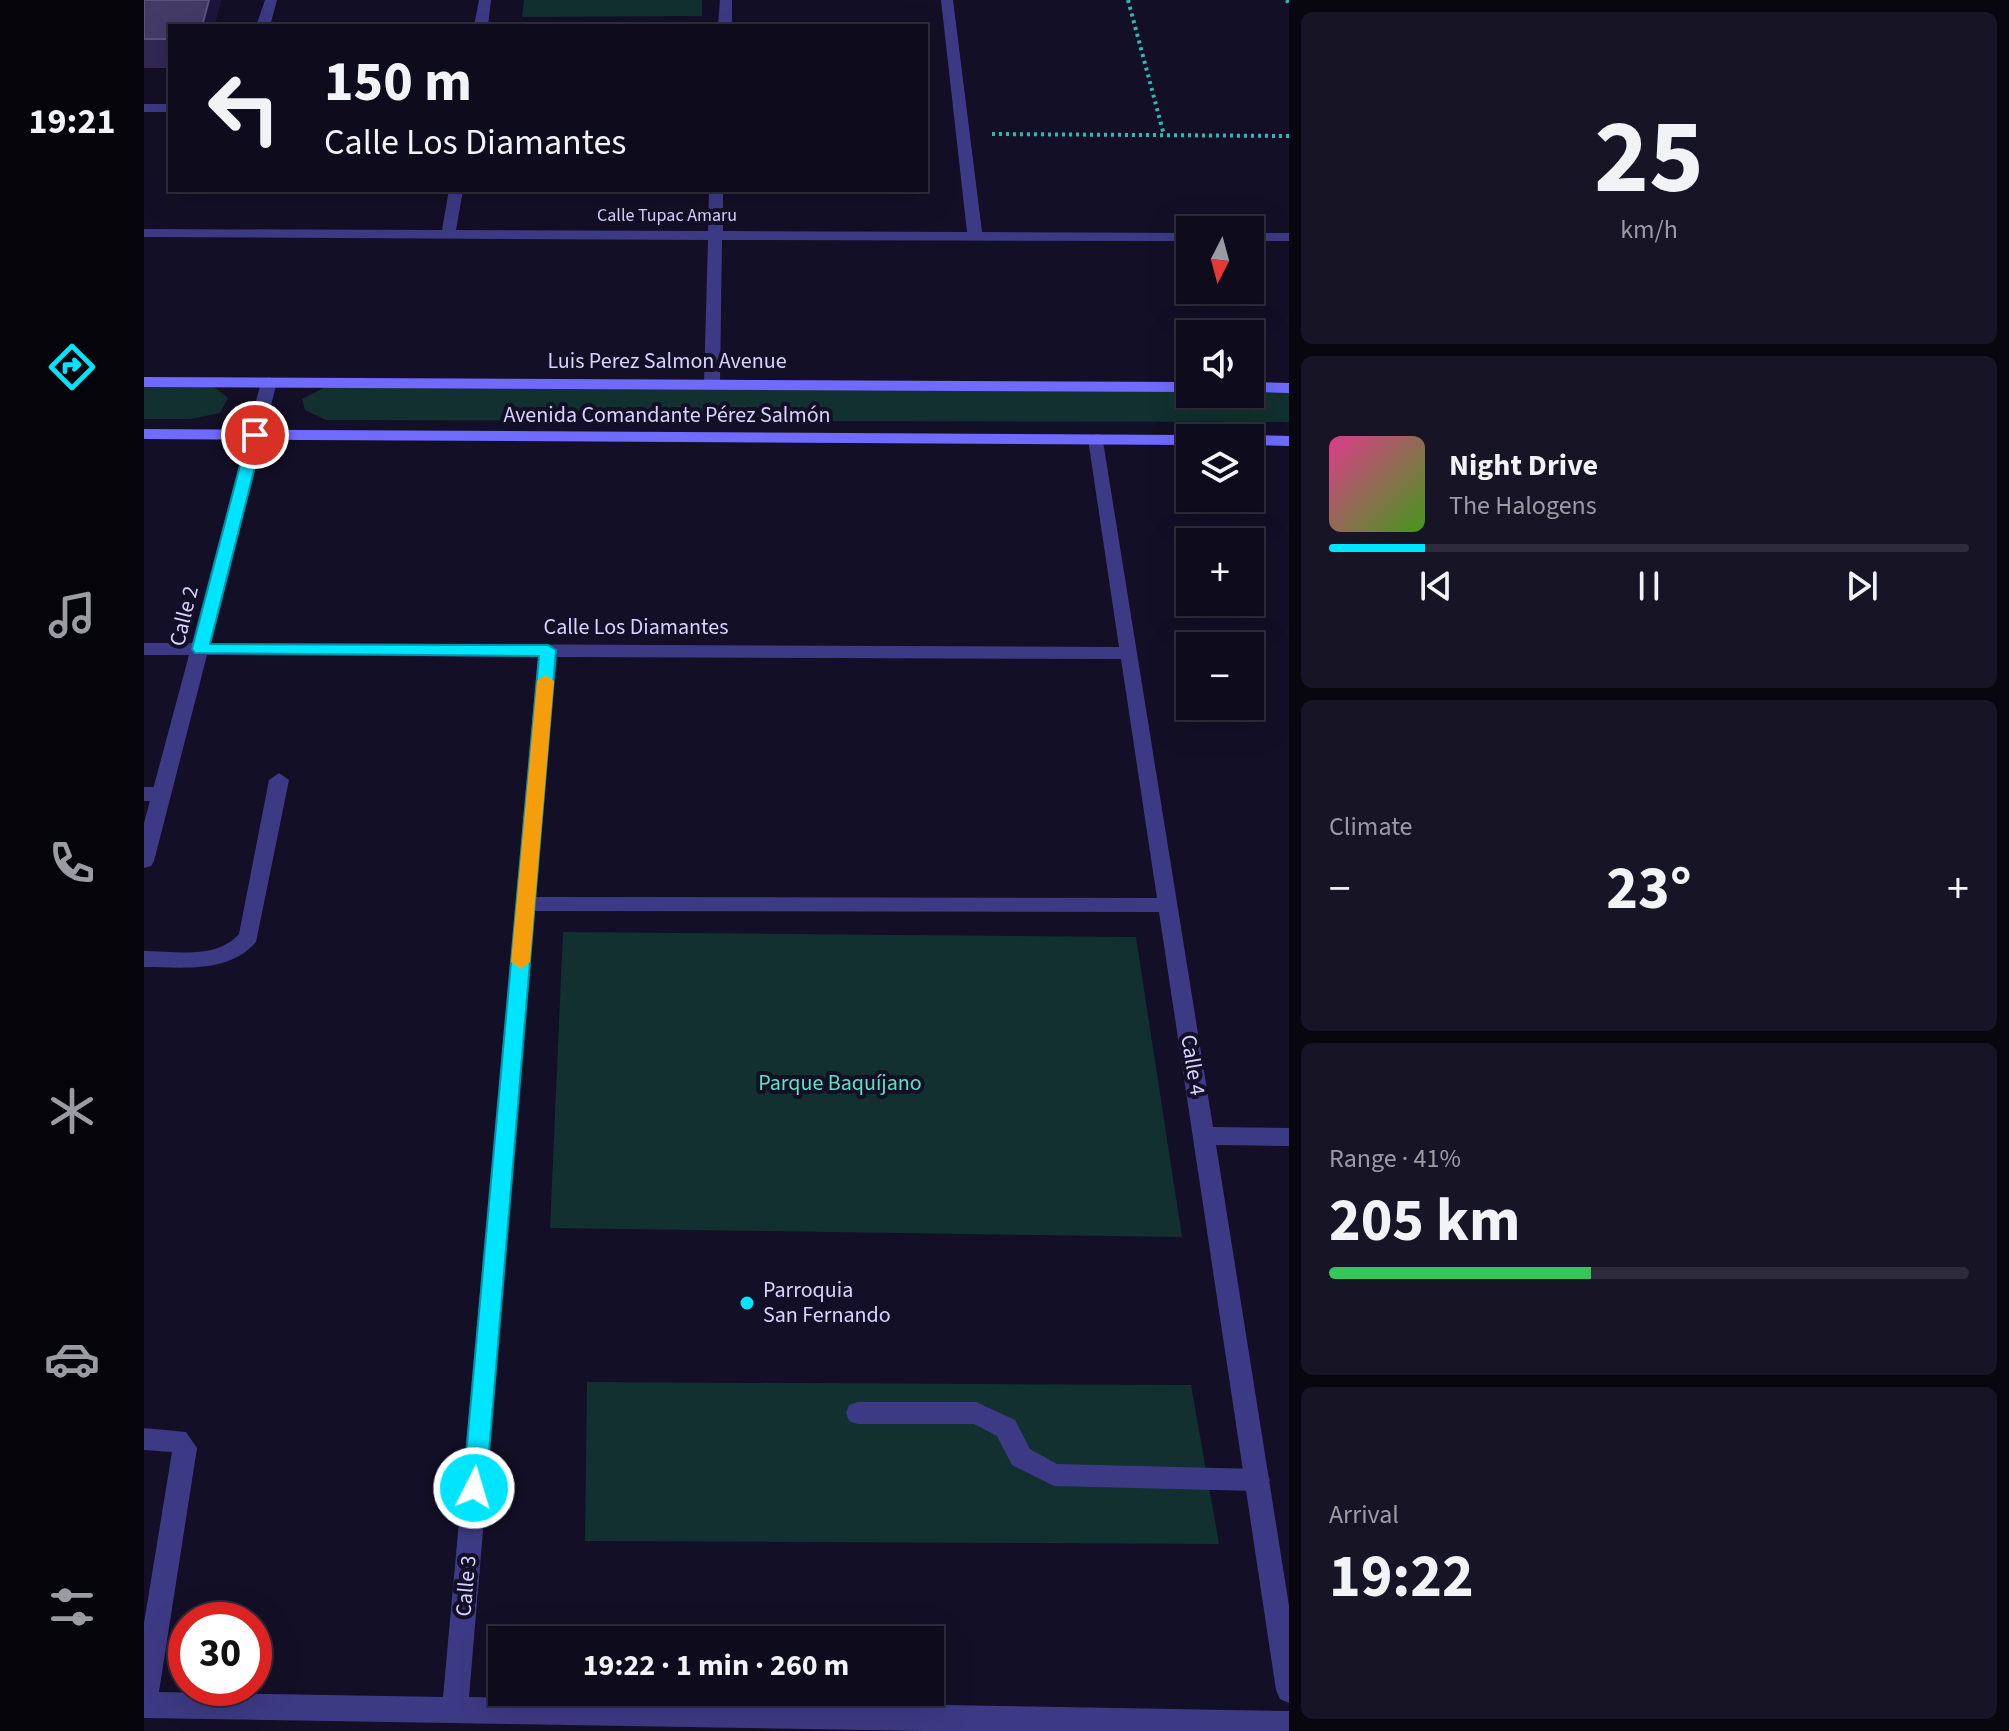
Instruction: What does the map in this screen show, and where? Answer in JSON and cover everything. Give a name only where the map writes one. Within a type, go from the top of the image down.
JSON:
[{"type":"main road","name":"Luis Perez Salmon Avenue","points":[[144,382],[1176,387]]},
{"type":"main road","points":[[1264,387],[1289,388]]},
{"type":"main road","name":"Avenida Comandante Pérez Salmón","points":[[144,434],[1176,440]]},
{"type":"main road","points":[[1264,440],[1289,441]]},
{"type":"street","points":[[264,24],[271,0]]},
{"type":"street","points":[[481,24],[485,0]]},
{"type":"street","points":[[725,24],[726,0]]},
{"type":"street","points":[[947,0],[975,236]]},
{"type":"street","points":[[144,108],[168,108]]},
{"type":"street","points":[[448,235],[456,192]]},
{"type":"street","points":[[712,383],[716,192]]},
{"type":"street","name":"Calle Tupac Amaru","points":[[144,233],[1176,237]]},
{"type":"street","points":[[1264,237],[1289,237]]},
{"type":"street","name":"Calle 2","points":[[144,861],[153,794],[200,649],[269,382]]},
{"type":"street","name":"Calle 4","points":[[1096,439],[1289,1690]]},
{"type":"street","name":"Calle Los Diamantes","points":[[144,649],[1129,653]]},
{"type":"street","name":"Calle 3","points":[[455,1709],[548,650]]},
{"type":"street","points":[[144,959],[227,956],[242,948],[249,937],[279,780]]},
{"type":"street","points":[[526,904],[1168,905]]},
{"type":"street","points":[[1204,1136],[1289,1137]]},
{"type":"street","points":[[858,1413],[976,1413],[1006,1428],[1021,1457],[1054,1475],[1257,1480]]},
{"type":"street","points":[[144,1439],[177,1440],[185,1448],[144,1705],[455,1709],[805,1723],[1289,1724]]},
{"type":"path","points":[[1128,0],[1164,135]]},
{"type":"path","points":[[1287,0],[1289,6]]},
{"type":"path","points":[[963,134],[1289,136]]},
{"type":"green space","points":[[524,0],[702,0],[702,16],[522,17]]},
{"type":"green space","points":[[144,387],[214,387],[228,398],[220,413],[191,419],[144,419]]},
{"type":"green space","points":[[326,387],[1176,391],[1176,408],[1264,408],[1264,393],[1289,392],[1289,422],[326,420],[305,410],[302,399]]},
{"type":"green space","name":"Parque Baquíjano","points":[[563,932],[1136,937],[1182,1237],[550,1228]]},
{"type":"green space","points":[[587,1382],[1191,1385],[1219,1544],[585,1541]]},
{"type":"building","points":[[144,0],[209,0],[203,24],[168,24],[168,39],[144,39]]},
{"type":"slow traffic","points":[[521,962],[545,681]]},
{"type":"place","name":"Parroquia San Fernando","points":[[747,1303]]},
{"type":"route","points":[[255,435],[200,649],[548,650],[474,1488]]}]
